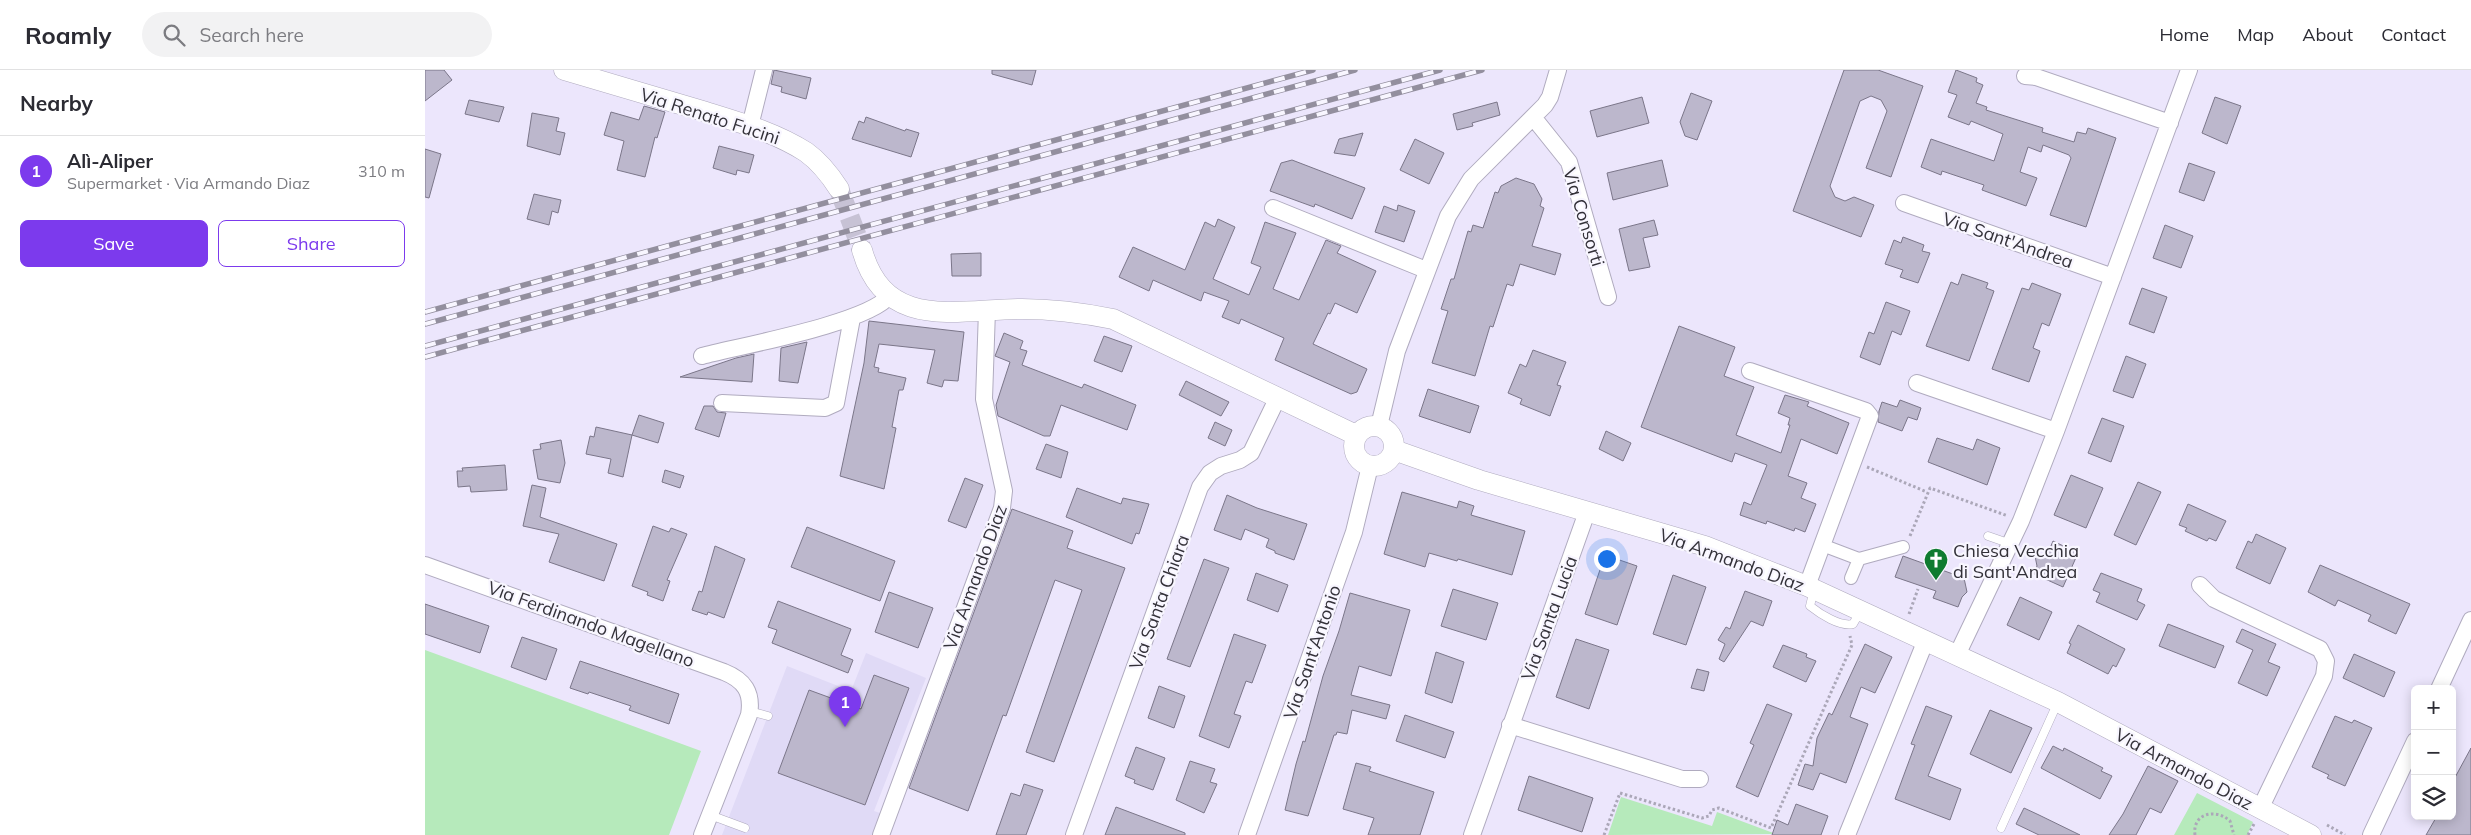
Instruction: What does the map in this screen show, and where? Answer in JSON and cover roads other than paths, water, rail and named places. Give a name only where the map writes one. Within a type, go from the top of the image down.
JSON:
[{"type":"street","name":"Via Renato Fucini","points":[[564,70],[749,126],[788,142],[807,153],[831,176],[839,189]]},
{"type":"street","points":[[749,126],[764,70]]},
{"type":"street","points":[[1379,426],[1397,351],[1448,216],[1460,194],[1487,161],[1533,117],[1550,97],[1558,70]]},
{"type":"street","points":[[1957,655],[2021,521],[2056,432],[2189,70]]},
{"type":"street","points":[[2025,76],[2037,77],[2170,123]]},
{"type":"street","name":"Via Consorti","points":[[1533,117],[1569,162],[1608,297]]},
{"type":"street","name":"Via Sant'Andrea","points":[[1904,203],[2113,277]]},
{"type":"street","points":[[1273,208],[1427,270]]},
{"type":"street","points":[[861,250],[867,267],[889,296],[899,303],[919,310],[1024,309],[1077,312],[1113,319],[1356,435]]},
{"type":"street","points":[[702,356],[852,318],[880,306],[889,296]]},
{"type":"street","name":"Via Armando Diaz","points":[[881,835],[1003,508],[1003,484],[984,399],[987,310]]},
{"type":"street","points":[[722,403],[825,408],[836,403],[852,318]]},
{"type":"street","points":[[1750,371],[1866,411],[1870,416],[1870,421],[1811,588]]},
{"type":"street","points":[[1917,382],[2056,432]]},
{"type":"street","name":"Via Santa Chiara","points":[[1075,835],[1200,487],[1210,473],[1251,453],[1278,397]]},
{"type":"street","points":[[1370,426],[1379,426],[1392,436],[1394,450],[1388,461],[1379,466],[1370,466],[1361,462],[1355,454],[1353,445],[1356,435],[1362,429],[1370,426]]},
{"type":"street","name":"Via Armando Diaz","points":[[1394,450],[1479,480],[1705,546],[1811,588],[2058,702],[2258,814],[2311,835]]},
{"type":"street","name":"Via Sant'Antonio","points":[[1247,835],[1354,532],[1370,466]]},
{"type":"street","name":"Via Santa Lucia","points":[[1472,835],[1587,512]]},
{"type":"street","points":[[1830,548],[1859,559],[1903,547]]},
{"type":"street","points":[[1851,578],[1859,559]]},
{"type":"street","name":"Via Ferdinando Magellano","points":[[425,566],[724,672],[742,681],[749,694],[749,711]]},
{"type":"street","points":[[2200,585],[2214,599],[2320,649],[2326,661],[2324,676],[2258,814]]},
{"type":"street","points":[[2441,685],[2471,620]]},
{"type":"street","points":[[1847,835],[1926,640]]},
{"type":"street","points":[[702,835],[749,711]]},
{"type":"street","points":[[1510,725],[1682,779],[1699,779]]},
{"type":"street","points":[[2371,835],[2411,750]]},
{"type":"lane","points":[[1989,536],[2011,544]]},
{"type":"lane","points":[[1811,588],[1809,606],[1817,612],[1848,625],[1853,624],[1858,619],[1861,610]]},
{"type":"lane","points":[[2001,828],[2058,702]]},
{"type":"lane","points":[[749,711],[768,716]]},
{"type":"lane","points":[[710,815],[745,828]]},
{"type":"tunnel","points":[[839,189],[862,250]]},
{"type":"railway","points":[[425,312],[1313,70]]},
{"type":"railway","points":[[425,324],[1355,70]]},
{"type":"railway","points":[[425,346],[1440,70]]},
{"type":"railway","points":[[425,357],[1482,70]]},
{"type":"place","name":"Chiesa Vecchia di Sant'Andrea","points":[[1936,581]]},
{"type":"place","name":"Alì-Aliper","points":[[845,727]]}]
